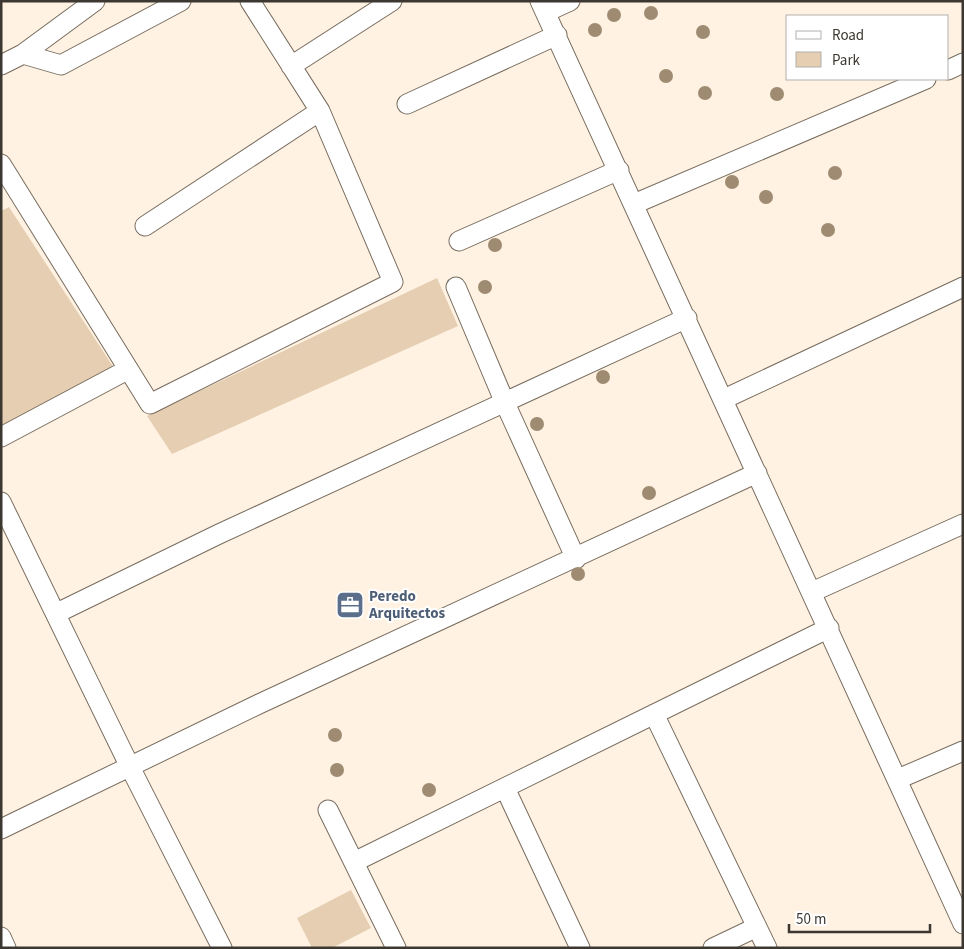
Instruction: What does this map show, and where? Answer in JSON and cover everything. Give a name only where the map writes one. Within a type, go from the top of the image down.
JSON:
[{"type":"street","points":[[1,65],[23,54],[94,1]]},
{"type":"street","points":[[23,54],[61,65],[182,1]]},
{"type":"street","points":[[1,164],[127,370],[150,404],[393,282],[320,111],[250,1]]},
{"type":"street","points":[[291,66],[392,1]]},
{"type":"street","points":[[570,1],[543,6],[963,924]]},
{"type":"street","points":[[407,104],[557,35]]},
{"type":"street","points":[[949,70],[963,63]]},
{"type":"street","points":[[634,204],[924,80]]},
{"type":"street","points":[[146,226],[320,111]]},
{"type":"street","points":[[459,241],[619,170]]},
{"type":"street","points":[[456,287],[505,403],[576,559]]},
{"type":"street","points":[[724,399],[963,287]]},
{"type":"street","points":[[57,612],[219,534],[687,318]]},
{"type":"street","points":[[1,437],[127,370]]},
{"type":"street","points":[[1,830],[258,704],[576,559],[757,473]]},
{"type":"street","points":[[1,502],[57,612],[130,767],[222,948]]},
{"type":"street","points":[[812,592],[963,524]]},
{"type":"street","points":[[354,862],[829,628]]},
{"type":"street","points":[[654,714],[767,948]]},
{"type":"street","points":[[898,779],[963,751]]},
{"type":"street","points":[[505,788],[580,948]]},
{"type":"street","points":[[328,810],[396,948]]},
{"type":"street","points":[[713,948],[757,926]]},
{"type":"street","points":[[1,938],[6,948]]},
{"type":"green space","points":[[9,207],[114,368],[1,427],[1,211]]},
{"type":"green space","points":[[437,278],[458,326],[172,454],[147,416]]},
{"type":"green space","points":[[351,890],[371,928],[332,948],[312,948],[297,918]]},
{"type":"place","name":"Peredo Arquitectos","points":[[350,605]]}]
